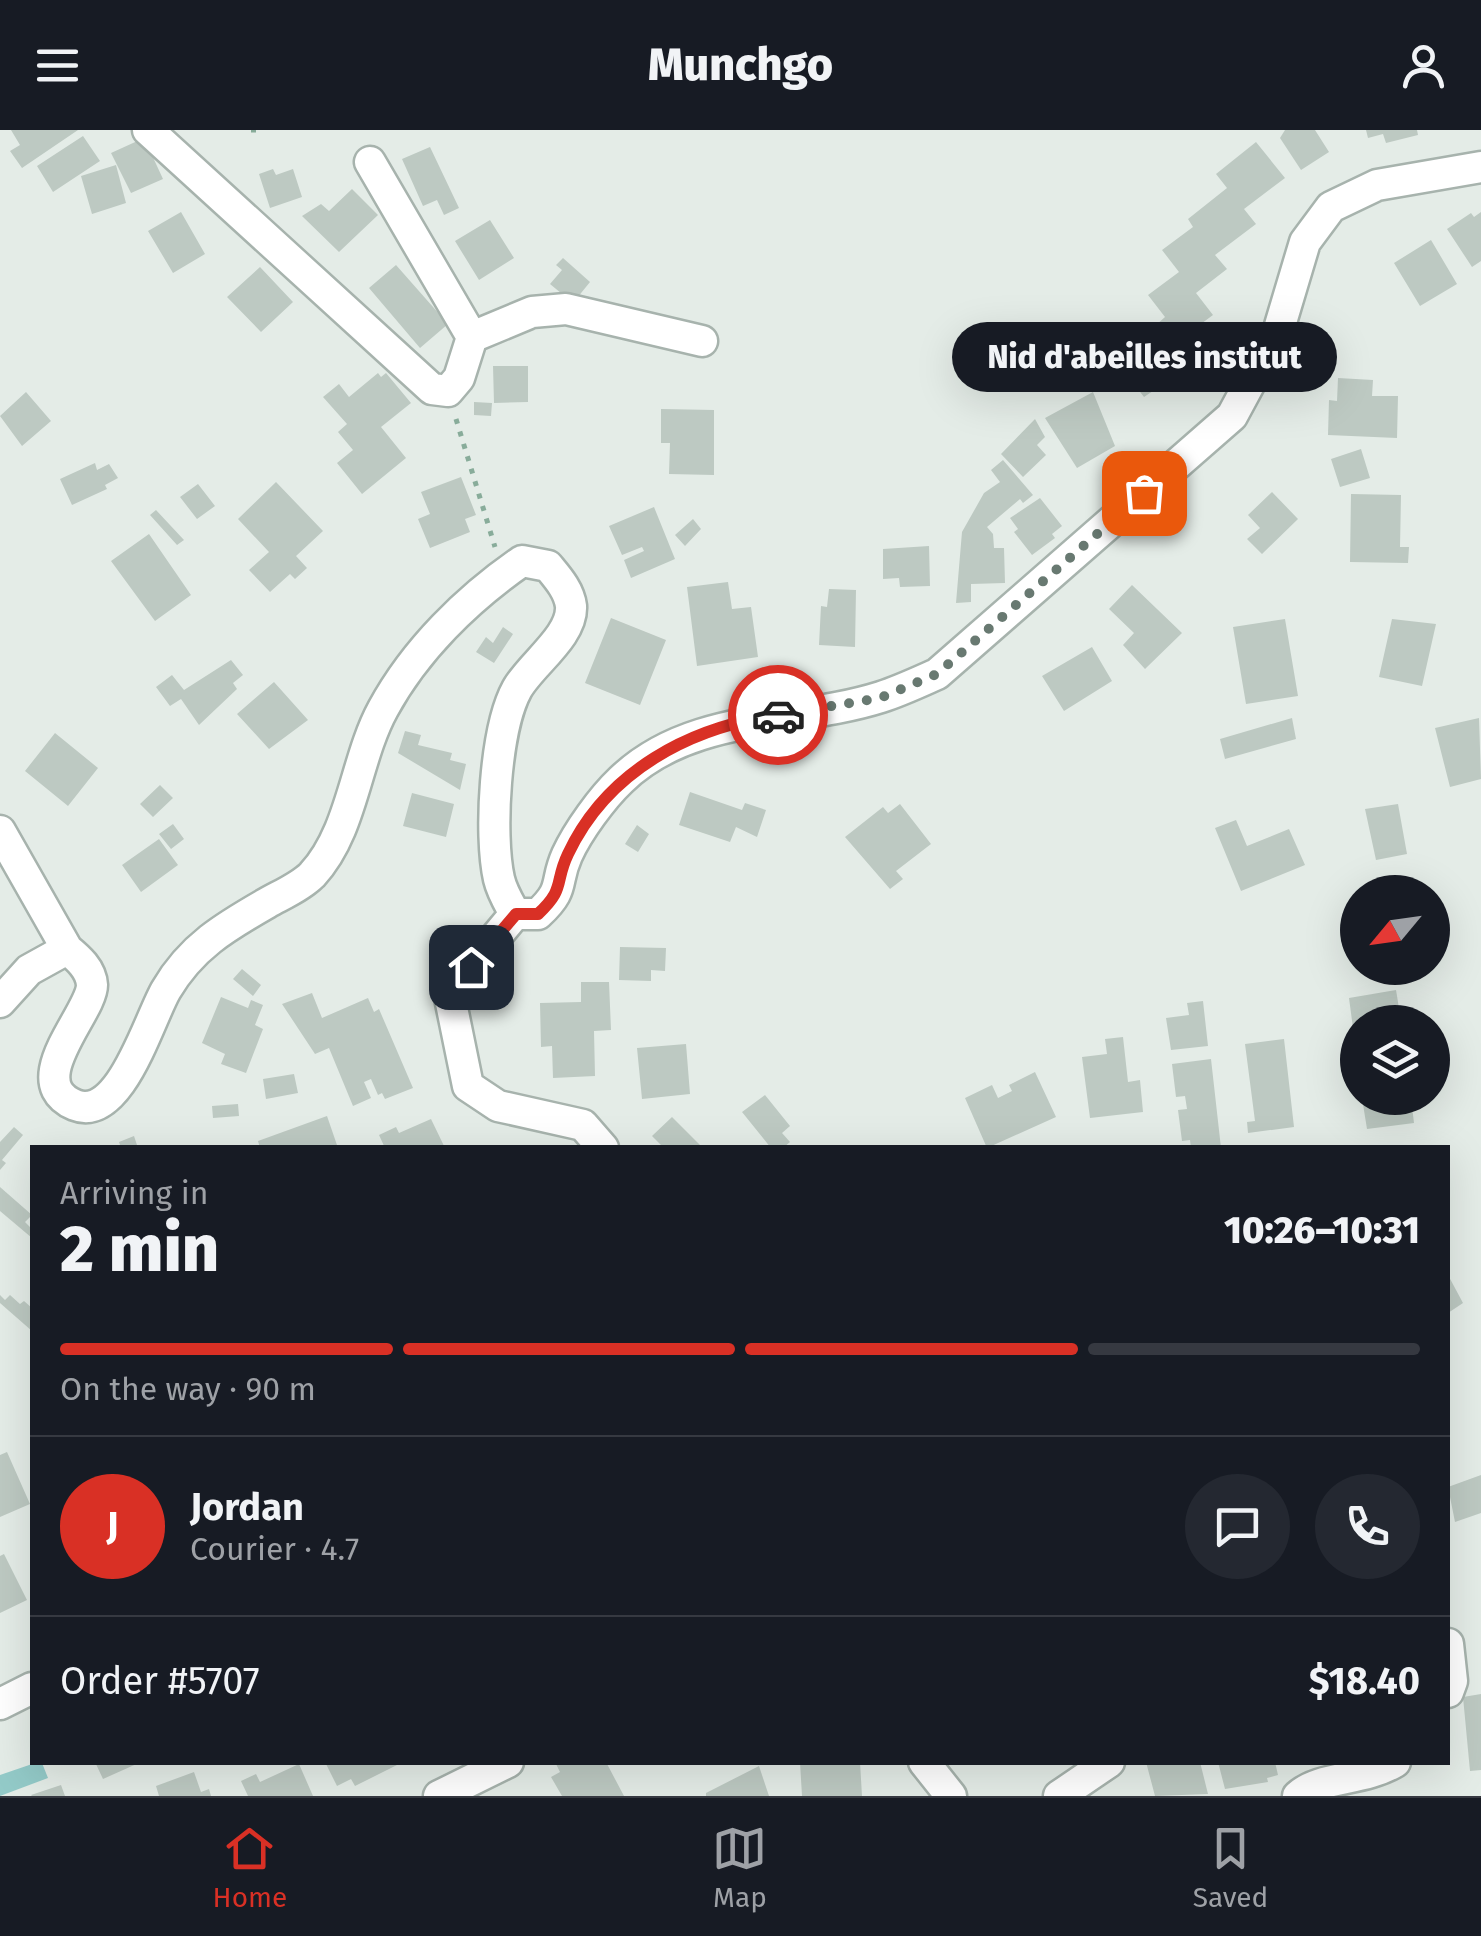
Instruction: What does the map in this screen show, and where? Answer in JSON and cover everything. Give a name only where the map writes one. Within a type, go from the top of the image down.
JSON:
[{"type":"street","points":[[148,130],[432,389],[448,390],[459,378],[472,338],[370,162]]},
{"type":"street","points":[[516,914],[538,914],[558,895],[567,856],[619,781],[645,761],[757,718],[880,698],[937,674],[1232,416],[1279,329],[1305,242],[1331,207],[1377,185],[1481,167]]},
{"type":"street","points":[[472,338],[532,312],[566,310],[702,341]]},
{"type":"street","points":[[0,831],[67,949],[89,971],[92,988],[56,1062],[56,1079],[69,1102],[88,1108],[100,1104],[118,1090],[165,991],[186,960],[213,933],[310,876],[330,850],[382,710],[422,649],[522,561],[548,566],[564,587],[571,608],[562,632],[516,690],[497,766],[498,874],[516,914]]},
{"type":"street","points":[[516,914],[449,994],[468,1086],[498,1106],[583,1125],[601,1145]]},
{"type":"street","points":[[0,1002],[28,970],[67,949]]},
{"type":"street","points":[[0,1704],[30,1689]]},
{"type":"street","points":[[438,1796],[502,1765]]},
{"type":"street","points":[[926,1765],[951,1796]]},
{"type":"street","points":[[1059,1796],[1106,1765]]},
{"type":"street","points":[[1298,1796],[1314,1783],[1346,1782],[1387,1765]]},
{"type":"path","points":[[251,130],[259,130]]},
{"type":"path","points":[[448,390],[504,574]]},
{"type":"water","points":[[30,1765],[43,1765],[48,1778],[0,1796],[0,1775]]},
{"type":"building","points":[[11,130],[78,130],[22,168],[10,151],[20,145]]},
{"type":"building","points":[[1285,130],[1315,130],[1329,152],[1301,170],[1280,138]]},
{"type":"building","points":[[1366,130],[1417,130],[1418,135],[1386,143],[1383,134],[1368,138]]},
{"type":"building","points":[[83,136],[100,161],[53,192],[37,166]]},
{"type":"building","points":[[144,138],[163,179],[131,193],[111,153]]},
{"type":"building","points":[[1256,142],[1285,178],[1244,209],[1256,224],[1215,255],[1227,269],[1196,293],[1213,315],[1182,338],[1199,360],[1144,397],[1116,361],[1165,317],[1148,295],[1179,272],[1162,250],[1193,227],[1188,219],[1227,188],[1216,174]]},
{"type":"building","points":[[430,147],[459,208],[444,215],[437,200],[423,206],[402,159]]},
{"type":"building","points":[[116,165],[126,203],[92,214],[81,176]]},
{"type":"building","points":[[273,169],[276,175],[293,169],[302,197],[270,208],[259,174]]},
{"type":"building","points":[[352,189],[378,215],[339,252],[302,216],[321,204],[329,211]]},
{"type":"building","points":[[181,212],[205,254],[173,273],[148,231]]},
{"type":"building","points":[[1481,212],[1481,261],[1472,267],[1447,229],[1471,213],[1474,217]]},
{"type":"building","points":[[490,220],[514,258],[479,280],[455,241]]},
{"type":"building","points":[[1431,240],[1457,284],[1420,306],[1394,263]]},
{"type":"building","points":[[563,258],[590,282],[573,303],[550,284],[562,270],[556,265]]},
{"type":"building","points":[[396,265],[448,324],[420,348],[369,288]]},
{"type":"building","points":[[260,267],[293,302],[261,332],[227,297]]},
{"type":"building","points":[[1046,344],[1091,351],[1087,378],[1042,372]]},
{"type":"building","points":[[493,366],[528,366],[528,402],[494,403]]},
{"type":"building","points":[[378,373],[381,377],[386,373],[411,403],[381,427],[406,458],[362,494],[337,463],[353,450],[338,432],[347,424],[323,397],[339,384],[349,397]]},
{"type":"building","points":[[1338,378],[1373,380],[1372,396],[1398,396],[1397,438],[1328,435],[1329,400],[1337,401]]},
{"type":"building","points":[[26,392],[51,421],[22,446],[0,416]]},
{"type":"building","points":[[1093,392],[1115,446],[1077,468],[1045,418]]},
{"type":"building","points":[[474,402],[492,403],[491,416],[474,415]]},
{"type":"building","points":[[661,409],[714,410],[714,475],[669,474],[670,443],[661,443]]},
{"type":"building","points":[[1035,419],[1045,437],[1037,445],[1046,455],[1023,477],[1001,454]]},
{"type":"building","points":[[1361,449],[1370,478],[1340,487],[1331,459]]},
{"type":"building","points":[[1003,460],[1033,495],[1023,503],[1020,499],[987,527],[993,534],[994,548],[1004,548],[1005,583],[971,584],[971,602],[956,603],[962,532],[984,493],[1000,482],[991,470]]},
{"type":"building","points":[[95,463],[97,470],[109,464],[118,478],[105,485],[107,489],[72,505],[60,479]]},
{"type":"building","points":[[461,477],[476,515],[465,519],[470,532],[430,548],[418,519],[430,514],[421,492]]},
{"type":"building","points":[[276,482],[323,531],[296,556],[307,568],[295,579],[290,574],[270,592],[249,570],[269,552],[238,519]]},
{"type":"building","points":[[198,484],[215,506],[197,519],[180,497]]},
{"type":"building","points":[[1272,492],[1298,519],[1262,554],[1247,539],[1260,528],[1248,515]]},
{"type":"building","points":[[1351,494],[1401,495],[1400,547],[1409,547],[1408,563],[1350,562]]},
{"type":"building","points":[[1040,498],[1062,526],[1052,534],[1055,538],[1032,555],[1014,532],[1018,529],[1010,518]]},
{"type":"building","points":[[654,507],[675,559],[631,578],[624,560],[644,551],[642,547],[622,555],[609,526]]},
{"type":"building","points":[[156,510],[184,540],[177,545],[150,515]]},
{"type":"building","points":[[693,519],[701,529],[685,546],[675,535]]},
{"type":"building","points":[[149,534],[191,595],[155,621],[111,561]]},
{"type":"building","points":[[929,546],[930,586],[900,587],[899,578],[883,579],[883,549]]},
{"type":"building","points":[[728,582],[732,609],[751,607],[758,657],[697,666],[687,587]]},
{"type":"building","points":[[1132,585],[1182,633],[1145,669],[1123,645],[1134,633],[1109,609]]},
{"type":"building","points":[[829,589],[856,590],[855,647],[819,645],[821,606],[827,607]]},
{"type":"building","points":[[611,618],[666,640],[640,705],[585,683]]},
{"type":"building","points":[[1285,619],[1298,696],[1246,704],[1233,627]]},
{"type":"building","points":[[1392,619],[1436,624],[1422,686],[1379,677]]},
{"type":"building","points":[[503,627],[513,634],[494,663],[476,652],[486,637],[493,643]]},
{"type":"building","points":[[1092,647],[1112,681],[1064,711],[1042,676]]},
{"type":"building","points":[[231,660],[243,675],[233,683],[237,689],[199,725],[181,699],[170,706],[156,687],[172,675],[184,690]]},
{"type":"building","points":[[274,682],[308,720],[269,749],[237,714]]},
{"type":"building","points":[[1292,718],[1296,739],[1225,759],[1220,739]]},
{"type":"building","points":[[1479,718],[1481,779],[1450,787],[1435,728]]},
{"type":"building","points":[[405,731],[421,735],[418,745],[452,753],[450,760],[466,764],[460,790],[398,753]]},
{"type":"building","points":[[55,733],[98,768],[68,806],[25,771]]},
{"type":"building","points":[[160,785],[173,798],[153,817],[140,804]]},
{"type":"building","points":[[690,792],[742,810],[745,803],[766,810],[757,837],[736,827],[730,842],[679,825]]},
{"type":"building","points":[[412,793],[454,804],[446,837],[403,826]]},
{"type":"building","points":[[900,804],[931,844],[896,871],[903,879],[890,889],[845,837],[883,807],[888,813]]},
{"type":"building","points":[[1398,804],[1407,854],[1376,860],[1365,809]]},
{"type":"building","points":[[1236,820],[1247,846],[1289,829],[1305,865],[1241,891],[1215,828]]},
{"type":"building","points":[[173,824],[184,839],[171,849],[159,834]]},
{"type":"building","points":[[637,825],[649,834],[638,852],[625,844]]},
{"type":"building","points":[[159,839],[178,865],[141,892],[122,865]]},
{"type":"building","points":[[620,947],[666,948],[665,971],[651,970],[651,981],[619,980]]},
{"type":"building","points":[[242,969],[261,985],[253,996],[233,979]]},
{"type":"building","points":[[581,982],[609,982],[611,1030],[594,1031],[595,1076],[553,1078],[552,1046],[541,1047],[540,1003],[581,1002]]},
{"type":"building","points":[[1396,990],[1398,1005],[1350,1005],[1349,998]]},
{"type":"building","points":[[312,993],[322,1018],[368,998],[374,1012],[379,1009],[413,1088],[385,1099],[382,1093],[378,1095],[371,1079],[364,1082],[371,1098],[353,1106],[329,1048],[315,1054],[282,1004]]},
{"type":"building","points":[[221,997],[248,1008],[251,1000],[263,1005],[255,1025],[263,1029],[246,1073],[221,1064],[225,1054],[202,1043]]},
{"type":"building","points":[[1203,1001],[1208,1046],[1171,1050],[1166,1018],[1189,1015],[1187,1003]]},
{"type":"building","points":[[1123,1037],[1128,1082],[1140,1080],[1143,1112],[1090,1118],[1082,1057],[1107,1054],[1105,1039]]},
{"type":"building","points":[[1284,1039],[1294,1127],[1248,1133],[1247,1122],[1255,1121],[1245,1044]]},
{"type":"building","points":[[686,1044],[690,1094],[642,1099],[637,1048]]},
{"type":"building","points":[[1211,1059],[1221,1145],[1191,1145],[1190,1140],[1182,1141],[1178,1110],[1187,1109],[1185,1096],[1176,1097],[1172,1064]]},
{"type":"building","points":[[1035,1072],[1056,1117],[986,1145],[965,1098],[992,1085],[998,1098],[1012,1091],[1009,1085]]},
{"type":"building","points":[[294,1074],[298,1093],[266,1099],[263,1079]]},
{"type":"building","points":[[765,1095],[790,1126],[782,1133],[790,1142],[769,1145],[742,1112]]},
{"type":"building","points":[[238,1104],[239,1116],[213,1118],[212,1106]]},
{"type":"building","points":[[1365,1115],[1413,1115],[1414,1123],[1367,1129]]},
{"type":"building","points":[[327,1116],[337,1145],[259,1145],[258,1141]]},
{"type":"building","points":[[672,1117],[700,1145],[661,1145],[652,1136]]},
{"type":"building","points":[[431,1119],[444,1145],[384,1145],[379,1135],[396,1127],[399,1133]]},
{"type":"building","points":[[14,1127],[23,1135],[2,1160],[6,1163],[0,1170],[0,1142]]},
{"type":"building","points":[[134,1136],[137,1145],[120,1145],[119,1142]]},
{"type":"building","points":[[0,1187],[30,1213],[25,1222],[30,1227],[30,1236],[0,1211]]},
{"type":"building","points":[[1450,1279],[1463,1303],[1450,1312]]},
{"type":"building","points":[[0,1295],[5,1300],[10,1295],[30,1306],[30,1329],[0,1303]]},
{"type":"building","points":[[7,1452],[30,1504],[0,1517],[0,1455]]},
{"type":"building","points":[[1481,1475],[1481,1513],[1455,1522],[1450,1486]]},
{"type":"building","points":[[4,1554],[27,1600],[0,1613],[0,1556]]},
{"type":"building","points":[[1481,1694],[1481,1770],[1470,1771],[1463,1697]]},
{"type":"building","points":[[96,1765],[134,1765],[103,1779]]},
{"type":"building","points":[[299,1765],[313,1796],[248,1796],[241,1781],[256,1774],[260,1782]]},
{"type":"building","points":[[326,1765],[397,1765],[355,1786],[351,1779],[337,1786]]},
{"type":"building","points":[[556,1765],[608,1765],[624,1796],[562,1796],[551,1777],[560,1772]]},
{"type":"building","points":[[800,1765],[860,1765],[862,1796],[802,1796]]},
{"type":"building","points":[[1147,1765],[1201,1765],[1208,1794],[1155,1796]]},
{"type":"building","points":[[1219,1765],[1276,1765],[1278,1775],[1267,1778],[1268,1782],[1225,1789]]},
{"type":"building","points":[[759,1766],[769,1796],[706,1796],[706,1793]]},
{"type":"building","points":[[194,1772],[201,1792],[209,1789],[211,1796],[159,1796],[156,1786]]},
{"type":"building","points":[[61,1785],[65,1796],[31,1795]]},
{"type":"way so far","points":[[778,715],[880,698],[937,674],[1144,493]]},
{"type":"place","name":"Nid d'abeilles institut","points":[[1144,493]]},
{"type":"route","points":[[471,967],[516,914],[538,914],[558,895],[567,856],[619,781],[645,761],[684,743],[757,718],[778,715]]}]
